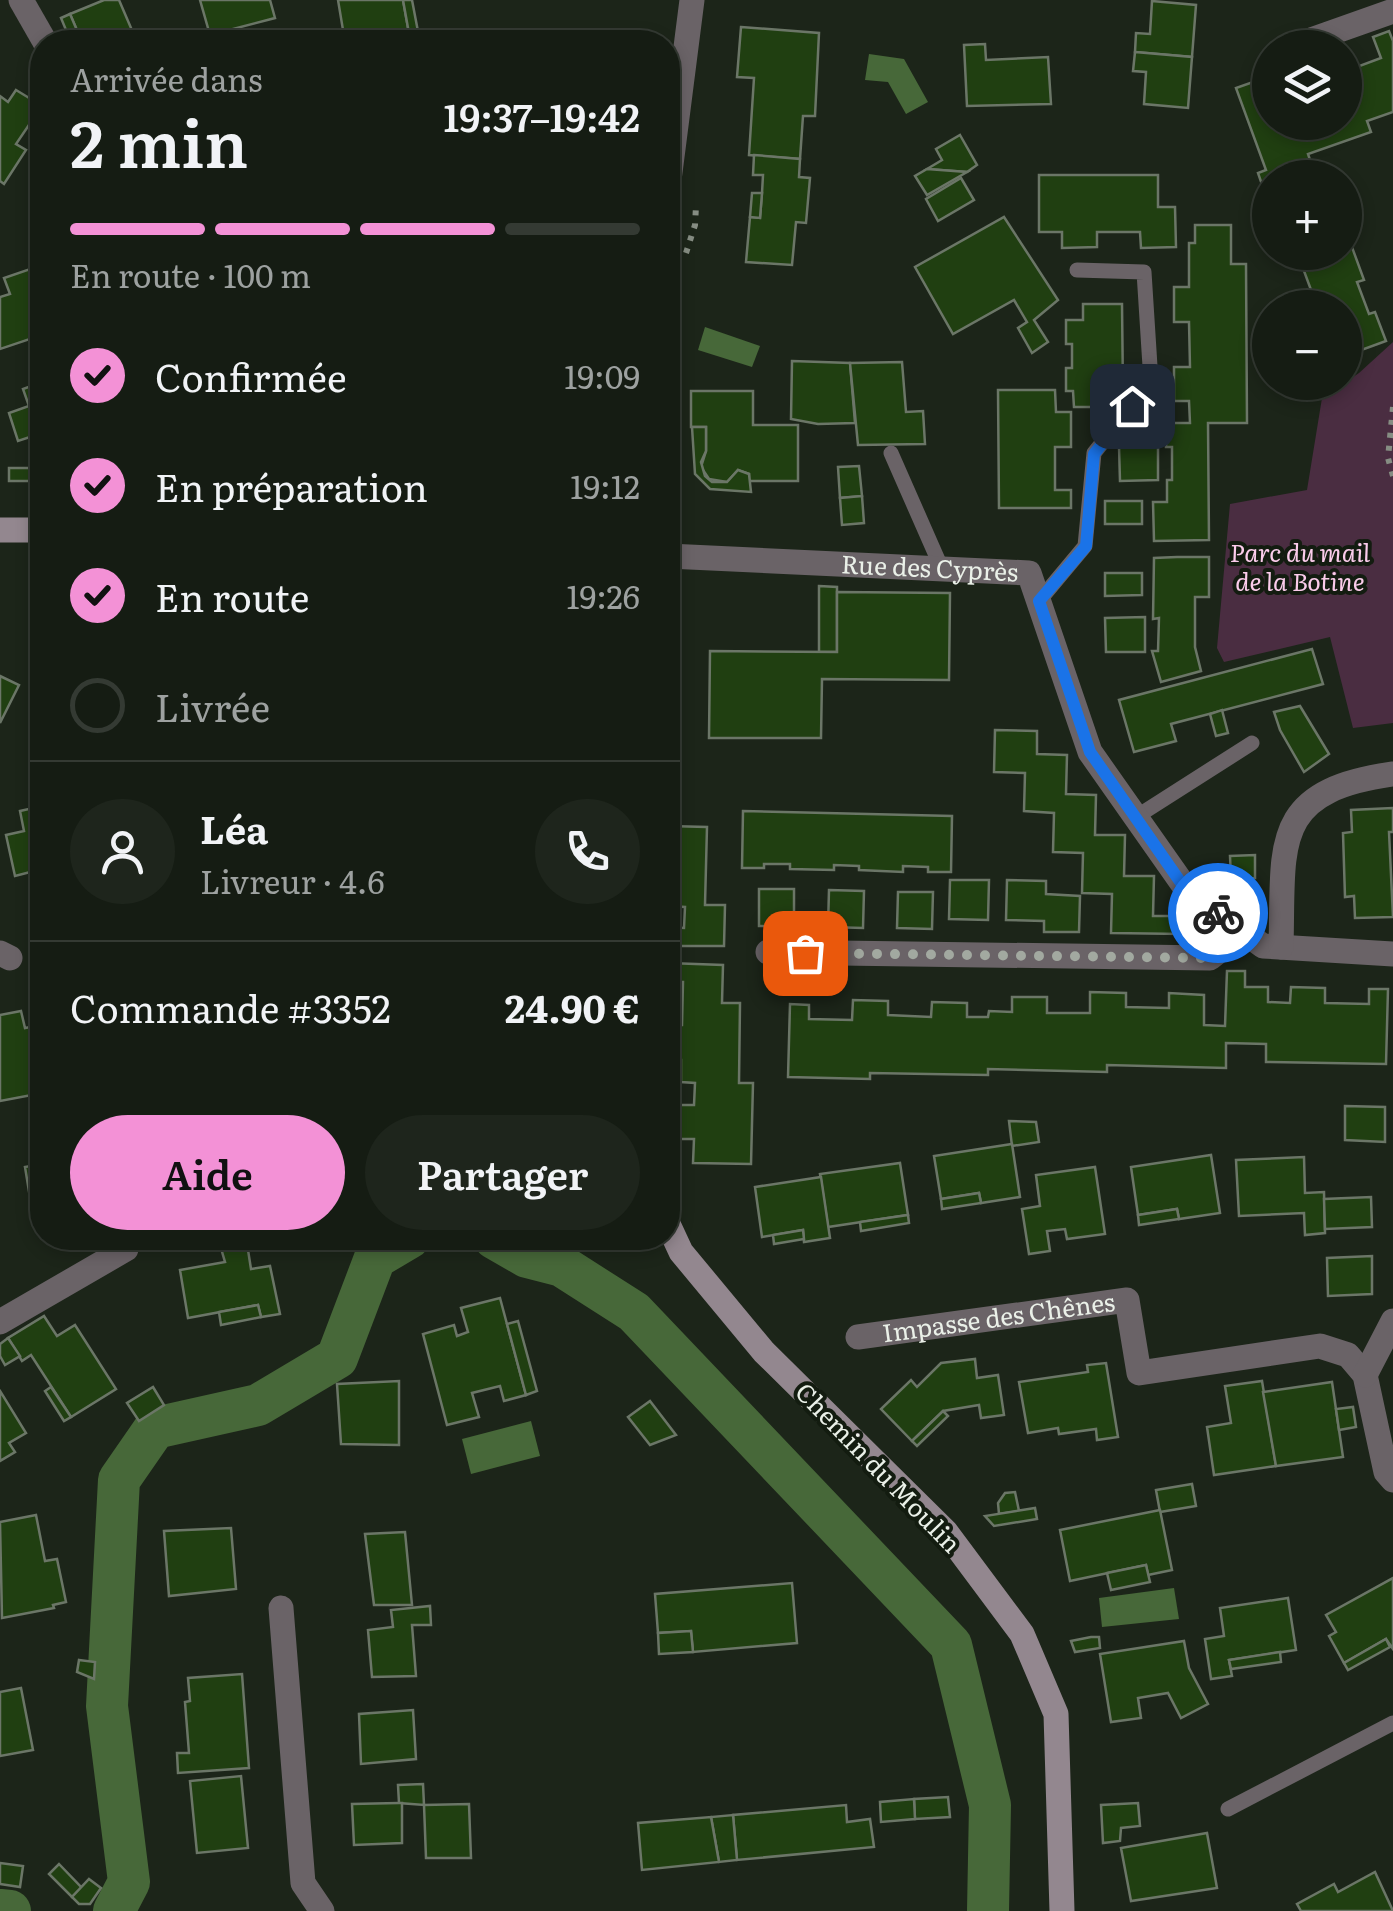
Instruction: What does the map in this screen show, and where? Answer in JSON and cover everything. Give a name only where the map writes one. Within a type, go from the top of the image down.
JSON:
[{"type":"street","points":[[20,0],[38,30]]},
{"type":"street","points":[[680,63],[692,0]]},
{"type":"street","points":[[1339,30],[1393,11]]},
{"type":"street","points":[[0,530],[30,530]]},
{"type":"street","name":"Rue des Cyprès","points":[[680,557],[1029,573],[1090,752],[1186,890],[1263,946],[1393,954]]},
{"type":"street","points":[[1281,947],[1284,841],[1300,812],[1329,789],[1393,774]]},
{"type":"street","points":[[768,952],[1210,958],[1243,932]]},
{"type":"street","points":[[0,1322],[126,1250]]},
{"type":"street","name":"Chemin du Moulin","points":[[680,1250],[764,1352],[946,1532],[1022,1634],[1056,1714],[1062,1911]]},
{"type":"street","name":"Impasse des Chênes","points":[[858,1337],[1127,1300],[1139,1372],[1320,1346],[1348,1355],[1366,1374]]},
{"type":"street","points":[[1393,1321],[1366,1374],[1386,1472],[1393,1480]]},
{"type":"street","points":[[281,1608],[303,1883],[322,1911]]},
{"type":"lane","points":[[1039,601],[1086,546],[1094,454],[1150,382],[1144,272],[1077,270]]},
{"type":"lane","points":[[892,453],[942,569]]},
{"type":"lane","points":[[1136,817],[1252,743]]},
{"type":"lane","points":[[1228,1809],[1393,1723]]},
{"type":"path","points":[[1393,407],[1388,458],[1393,476]]},
{"type":"green space","name":"Parc du mail de la Botine","points":[[1393,342],[1393,723],[1353,728],[1330,637],[1224,662],[1217,648],[1230,504],[1307,490],[1322,400],[1362,400],[1362,370]]},
{"type":"shaded area","points":[[869,54],[904,59],[928,102],[906,114],[888,82],[865,80]]},
{"type":"shaded area","points":[[705,327],[760,346],[752,367],[698,350]]},
{"type":"shaded area","points":[[531,1421],[540,1456],[471,1474],[462,1439]]},
{"type":"shaded area","points":[[1174,1588],[1179,1619],[1102,1627],[1099,1598]]},
{"type":"building","points":[[104,0],[119,0],[132,30],[77,30],[70,14]]},
{"type":"building","points":[[200,0],[270,0],[275,18],[229,30],[209,30]]},
{"type":"building","points":[[338,0],[403,0],[408,30],[343,30]]},
{"type":"building","points":[[403,0],[412,0],[418,30],[408,30]]},
{"type":"building","points":[[1152,1],[1196,5],[1192,57],[1135,52],[1136,33],[1150,34]]},
{"type":"building","points":[[70,14],[77,30],[66,30],[61,18]]},
{"type":"building","points":[[741,27],[819,33],[815,116],[803,116],[800,159],[749,155],[754,78],[737,77]]},
{"type":"building","points":[[1389,31],[1393,41],[1393,112],[1367,121],[1371,132],[1362,135],[1362,65],[1381,58],[1373,37]]},
{"type":"building","points":[[985,44],[986,60],[1048,57],[1051,104],[967,106],[964,45]]},
{"type":"building","points":[[1135,52],[1192,57],[1188,108],[1144,104],[1146,72],[1133,71]]},
{"type":"building","points":[[1252,82],[1252,132],[1236,88]]},
{"type":"building","points":[[16,90],[30,99],[30,123],[16,144],[26,150],[4,184],[0,181],[0,96],[8,102]]},
{"type":"building","points":[[960,135],[977,165],[967,172],[927,169],[942,160],[936,149]]},
{"type":"building","points":[[1255,140],[1348,140],[1308,154],[1310,160],[1262,160]]},
{"type":"building","points":[[754,155],[800,159],[799,177],[810,178],[806,223],[796,222],[792,265],[746,262],[750,217],[760,218],[762,193],[763,175],[753,175]]},
{"type":"building","points":[[927,169],[967,172],[927,195],[915,176]]},
{"type":"building","points":[[1039,175],[1158,175],[1158,207],[1175,207],[1176,247],[1141,248],[1140,232],[1097,232],[1097,247],[1062,248],[1062,232],[1039,232]]},
{"type":"building","points":[[961,178],[974,200],[938,221],[926,199]]},
{"type":"building","points":[[752,193],[762,193],[760,218],[750,217]]},
{"type":"building","points":[[1004,217],[1058,300],[1034,320],[1048,342],[1032,353],[1018,328],[1027,322],[1014,300],[953,334],[915,267]]},
{"type":"building","points":[[1195,225],[1231,225],[1231,264],[1246,264],[1247,423],[1208,423],[1209,540],[1154,541],[1153,502],[1167,502],[1167,480],[1172,480],[1172,447],[1166,447],[1166,423],[1190,423],[1189,401],[1174,401],[1174,367],[1190,367],[1189,322],[1174,322],[1174,287],[1189,287],[1189,243],[1195,243]]},
{"type":"building","points":[[30,269],[30,339],[0,349],[0,297],[10,294],[4,278]]},
{"type":"building","points":[[1304,270],[1360,270],[1364,280],[1357,282],[1360,290],[1311,290]]},
{"type":"building","points":[[1362,295],[1369,314],[1375,312],[1386,341],[1362,350]]},
{"type":"building","points":[[1083,304],[1122,304],[1123,391],[1113,391],[1113,407],[1074,407],[1073,391],[1066,391],[1066,368],[1072,368],[1072,344],[1066,344],[1066,320],[1083,320]]},
{"type":"building","points":[[792,361],[850,363],[855,423],[818,424],[791,419]]},
{"type":"building","points":[[902,362],[906,412],[923,411],[925,444],[858,445],[850,363]]},
{"type":"building","points":[[30,386],[30,437],[18,441],[9,413],[29,406],[23,389]]},
{"type":"building","points":[[998,390],[1055,390],[1056,412],[1071,412],[1071,447],[1055,447],[1055,490],[1071,490],[1071,508],[999,508]]},
{"type":"building","points":[[691,391],[753,391],[753,425],[798,425],[798,481],[749,481],[749,474],[738,470],[727,482],[709,479],[701,467],[706,427],[691,427]]},
{"type":"building","points":[[692,427],[706,427],[706,451],[701,462],[705,476],[712,482],[727,482],[738,470],[749,474],[751,492],[710,489],[695,474]]},
{"type":"building","points":[[1119,446],[1158,446],[1158,480],[1120,481]]},
{"type":"building","points":[[859,466],[862,496],[840,498],[838,467]]},
{"type":"building","points":[[9,468],[30,468],[30,481],[9,481]]},
{"type":"building","points":[[862,496],[864,523],[842,525],[840,498]]},
{"type":"building","points":[[1105,501],[1142,501],[1142,524],[1105,524]]},
{"type":"building","points":[[1209,557],[1209,597],[1195,597],[1195,647],[1201,671],[1161,682],[1152,651],[1158,651],[1159,618],[1153,619],[1154,558]]},
{"type":"building","points":[[1105,573],[1142,573],[1142,595],[1105,596]]},
{"type":"building","points":[[819,586],[837,587],[837,652],[819,652]]},
{"type":"building","points":[[837,592],[950,593],[949,680],[822,679],[821,738],[709,738],[710,651],[837,652]]},
{"type":"building","points":[[1145,617],[1145,652],[1106,652],[1105,618]]},
{"type":"building","points":[[1312,649],[1323,684],[1171,724],[1176,741],[1134,752],[1119,700]]},
{"type":"building","points":[[0,676],[19,685],[0,723]]},
{"type":"building","points":[[1300,706],[1329,754],[1304,772],[1274,712]]},
{"type":"building","points":[[1222,710],[1228,733],[1216,736],[1210,714]]},
{"type":"building","points":[[995,730],[1037,731],[1037,754],[1067,755],[1066,794],[1096,795],[1095,835],[1125,835],[1124,876],[1154,876],[1153,916],[1183,916],[1183,934],[1111,933],[1112,894],[1082,893],[1083,853],[1053,852],[1054,813],[1024,811],[1025,773],[994,772]]},
{"type":"building","points":[[1393,808],[1393,832],[1389,832],[1393,917],[1355,918],[1354,896],[1345,897],[1343,833],[1352,832],[1351,810]]},
{"type":"building","points":[[30,809],[30,872],[15,876],[6,835],[24,831],[20,811]]},
{"type":"building","points":[[743,811],[952,816],[951,872],[903,866],[903,872],[834,865],[834,870],[790,869],[790,864],[742,868]]},
{"type":"building","points":[[680,826],[707,827],[705,905],[725,905],[724,946],[680,946],[685,907],[680,907]]},
{"type":"building","points":[[1255,855],[1255,878],[1231,879],[1230,856]]},
{"type":"building","points":[[950,880],[989,880],[988,920],[949,919]]},
{"type":"building","points":[[1007,880],[1046,881],[1046,894],[1080,896],[1079,932],[1044,932],[1044,921],[1006,920]]},
{"type":"building","points":[[759,889],[794,889],[794,926],[759,926]]},
{"type":"building","points":[[829,890],[864,891],[863,928],[828,927]]},
{"type":"building","points":[[898,892],[933,892],[932,929],[897,928]]},
{"type":"building","points":[[680,963],[723,965],[722,1003],[740,1003],[739,1083],[753,1083],[751,1164],[693,1163],[694,1139],[680,1139],[680,1105],[694,1105],[695,1083],[681,1082]]},
{"type":"building","points":[[1227,971],[1245,971],[1245,987],[1268,987],[1268,1002],[1290,1003],[1291,987],[1325,988],[1325,1003],[1369,1004],[1369,989],[1388,989],[1386,1064],[1266,1062],[1266,1044],[1226,1043],[1226,1068],[1107,1065],[1107,1072],[988,1069],[988,1075],[870,1073],[870,1079],[788,1077],[790,1004],[809,1005],[809,1019],[852,1020],[853,1000],[888,1001],[888,1015],[931,1017],[932,1002],[967,1003],[967,1017],[988,1017],[989,1011],[1012,1012],[1012,997],[1047,997],[1047,1013],[1090,1013],[1090,992],[1126,993],[1126,1007],[1169,1008],[1169,993],[1204,995],[1204,1025],[1225,1026]]},
{"type":"building","points":[[21,1011],[25,1028],[30,1027],[30,1095],[0,1101],[0,1015]]},
{"type":"building","points":[[1345,1106],[1385,1107],[1385,1142],[1345,1140]]},
{"type":"building","points":[[1009,1121],[1036,1122],[1039,1142],[1012,1146]]},
{"type":"building","points":[[1012,1144],[1020,1197],[981,1203],[979,1193],[941,1199],[934,1156]]},
{"type":"building","points":[[1211,1155],[1220,1213],[1179,1219],[1177,1209],[1138,1215],[1131,1167]]},
{"type":"building","points":[[1304,1157],[1305,1193],[1324,1192],[1325,1233],[1305,1235],[1304,1213],[1239,1216],[1236,1160]]},
{"type":"building","points":[[900,1163],[908,1215],[828,1227],[820,1174]]},
{"type":"building","points":[[30,1166],[30,1198],[25,1167]]},
{"type":"building","points":[[1095,1167],[1105,1234],[1067,1239],[1065,1229],[1047,1231],[1050,1251],[1029,1254],[1022,1209],[1040,1206],[1036,1175]]},
{"type":"building","points":[[821,1177],[830,1238],[804,1242],[803,1230],[762,1237],[755,1187]]},
{"type":"building","points":[[979,1193],[981,1203],[942,1209],[941,1199]]},
{"type":"building","points":[[1371,1197],[1372,1227],[1325,1229],[1324,1199]]},
{"type":"building","points":[[1177,1209],[1179,1219],[1139,1225],[1138,1215]]},
{"type":"building","points":[[908,1215],[909,1223],[861,1231],[860,1222]]},
{"type":"building","points":[[803,1230],[804,1239],[774,1244],[773,1235]]},
{"type":"building","points":[[222,1250],[248,1250],[251,1269],[270,1266],[280,1314],[261,1317],[258,1305],[188,1318],[180,1270],[225,1262]]},
{"type":"building","points":[[1372,1256],[1372,1294],[1328,1296],[1327,1258]]},
{"type":"building","points":[[500,1298],[526,1395],[504,1401],[500,1386],[472,1393],[479,1417],[447,1425],[423,1334],[454,1325],[457,1336],[468,1332],[461,1308]]},
{"type":"building","points":[[258,1305],[261,1317],[221,1325],[219,1312]]},
{"type":"building","points":[[44,1316],[57,1336],[75,1325],[116,1389],[71,1417],[31,1355],[22,1361],[8,1338]]},
{"type":"building","points":[[518,1321],[537,1391],[526,1395],[507,1324]]},
{"type":"building","points":[[8,1338],[20,1356],[5,1365],[0,1344]]},
{"type":"building","points":[[975,1359],[977,1378],[998,1375],[1004,1415],[981,1418],[979,1405],[943,1411],[912,1441],[881,1409],[911,1380],[917,1387],[941,1363]]},
{"type":"building","points":[[1106,1363],[1118,1437],[1097,1440],[1096,1429],[1059,1434],[1058,1428],[1028,1433],[1019,1382],[1088,1372],[1087,1365]]},
{"type":"building","points":[[399,1381],[399,1445],[341,1444],[337,1384]]},
{"type":"building","points":[[1262,1381],[1276,1466],[1214,1475],[1207,1427],[1231,1423],[1225,1386]]},
{"type":"building","points":[[1332,1382],[1343,1457],[1276,1466],[1263,1392]]},
{"type":"building","points":[[51,1387],[71,1417],[64,1421],[45,1391]]},
{"type":"building","points":[[153,1387],[164,1405],[139,1421],[127,1403]]},
{"type":"building","points":[[0,1391],[26,1433],[9,1443],[15,1452],[0,1461]]},
{"type":"building","points":[[650,1401],[676,1435],[650,1445],[628,1417]]},
{"type":"building","points":[[1353,1407],[1356,1427],[1339,1430],[1336,1409]]},
{"type":"building","points":[[943,1411],[948,1416],[917,1446],[912,1441]]},
{"type":"building","points":[[1192,1484],[1196,1506],[1160,1512],[1156,1490]]},
{"type":"building","points":[[1015,1492],[1019,1511],[999,1514],[998,1503],[1005,1493]]},
{"type":"building","points":[[1035,1508],[1037,1519],[994,1526],[985,1516]]},
{"type":"building","points":[[1160,1510],[1172,1570],[1148,1575],[1146,1565],[1070,1581],[1060,1530]]},
{"type":"building","points":[[36,1515],[45,1561],[57,1559],[66,1602],[2,1618],[0,1522]]},
{"type":"building","points":[[231,1528],[236,1589],[169,1596],[164,1531]]},
{"type":"building","points":[[405,1532],[412,1605],[374,1605],[365,1534]]},
{"type":"building","points":[[1146,1565],[1150,1582],[1111,1590],[1107,1573]]},
{"type":"building","points":[[1393,1578],[1393,1649],[1386,1639],[1344,1663],[1329,1636],[1336,1632],[1326,1615]]},
{"type":"building","points":[[792,1583],[797,1643],[693,1652],[691,1631],[658,1633],[655,1594]]},
{"type":"building","points":[[1288,1598],[1296,1650],[1229,1660],[1232,1676],[1211,1679],[1205,1639],[1224,1636],[1220,1608]]},
{"type":"building","points":[[430,1606],[431,1625],[412,1625],[416,1676],[372,1677],[368,1630],[393,1627],[391,1610]]},
{"type":"building","points":[[691,1631],[693,1652],[659,1654],[658,1633]]},
{"type":"building","points":[[1099,1637],[1100,1648],[1075,1652],[1071,1641]]},
{"type":"building","points":[[1386,1639],[1390,1647],[1348,1670],[1344,1663]]},
{"type":"building","points":[[1184,1641],[1189,1668],[1208,1704],[1181,1718],[1168,1693],[1138,1698],[1141,1718],[1111,1722],[1100,1654]]},
{"type":"building","points":[[1280,1652],[1281,1662],[1231,1669],[1229,1660]]},
{"type":"building","points":[[79,1660],[95,1662],[94,1679],[77,1672]]},
{"type":"building","points":[[242,1674],[249,1768],[178,1773],[177,1753],[189,1753],[185,1702],[190,1701],[188,1678]]},
{"type":"building","points":[[21,1688],[33,1750],[0,1756],[0,1692]]},
{"type":"building","points":[[413,1710],[416,1759],[361,1764],[359,1714]]},
{"type":"building","points":[[241,1776],[248,1848],[197,1853],[190,1781]]},
{"type":"building","points":[[423,1784],[424,1805],[399,1803],[398,1785]]},
{"type":"building","points":[[948,1797],[950,1817],[915,1819],[914,1799]]},
{"type":"building","points":[[914,1799],[915,1819],[881,1822],[880,1802]]},
{"type":"building","points":[[402,1803],[402,1843],[354,1845],[352,1804]]},
{"type":"building","points":[[1138,1803],[1140,1826],[1121,1828],[1120,1841],[1103,1843],[1101,1805]]},
{"type":"building","points":[[469,1804],[471,1858],[426,1858],[424,1805]]},
{"type":"building","points":[[846,1805],[847,1822],[870,1819],[874,1847],[737,1860],[733,1815]]},
{"type":"building","points":[[733,1815],[737,1860],[719,1862],[711,1817]]},
{"type":"building","points":[[711,1817],[719,1862],[642,1870],[638,1823]]},
{"type":"building","points":[[1207,1833],[1217,1888],[1131,1901],[1121,1848]]},
{"type":"building","points":[[0,1863],[23,1866],[20,1887],[0,1884]]},
{"type":"building","points":[[59,1864],[82,1888],[72,1897],[49,1874]]},
{"type":"building","points":[[1375,1872],[1393,1911],[1301,1911],[1297,1904],[1334,1884],[1338,1892]]},
{"type":"building","points":[[89,1879],[101,1888],[90,1904],[79,1904],[72,1897]]},
{"type":"waterway","points":[[114,1911],[129,1882],[107,1706],[119,1480],[155,1428],[258,1405],[337,1358],[375,1258],[389,1250]]},
{"type":"waterway","points":[[515,1250],[562,1266],[634,1312],[951,1645],[990,1805],[988,1911]]},
{"type":"waterway","points":[[0,1910],[10,1911]]},
{"type":"way so far","points":[[805,953],[1210,958],[1243,932],[1218,913]]},
{"type":"route","points":[[1132,406],[1094,454],[1086,546],[1039,601],[1090,752],[1186,890],[1218,913]]}]
